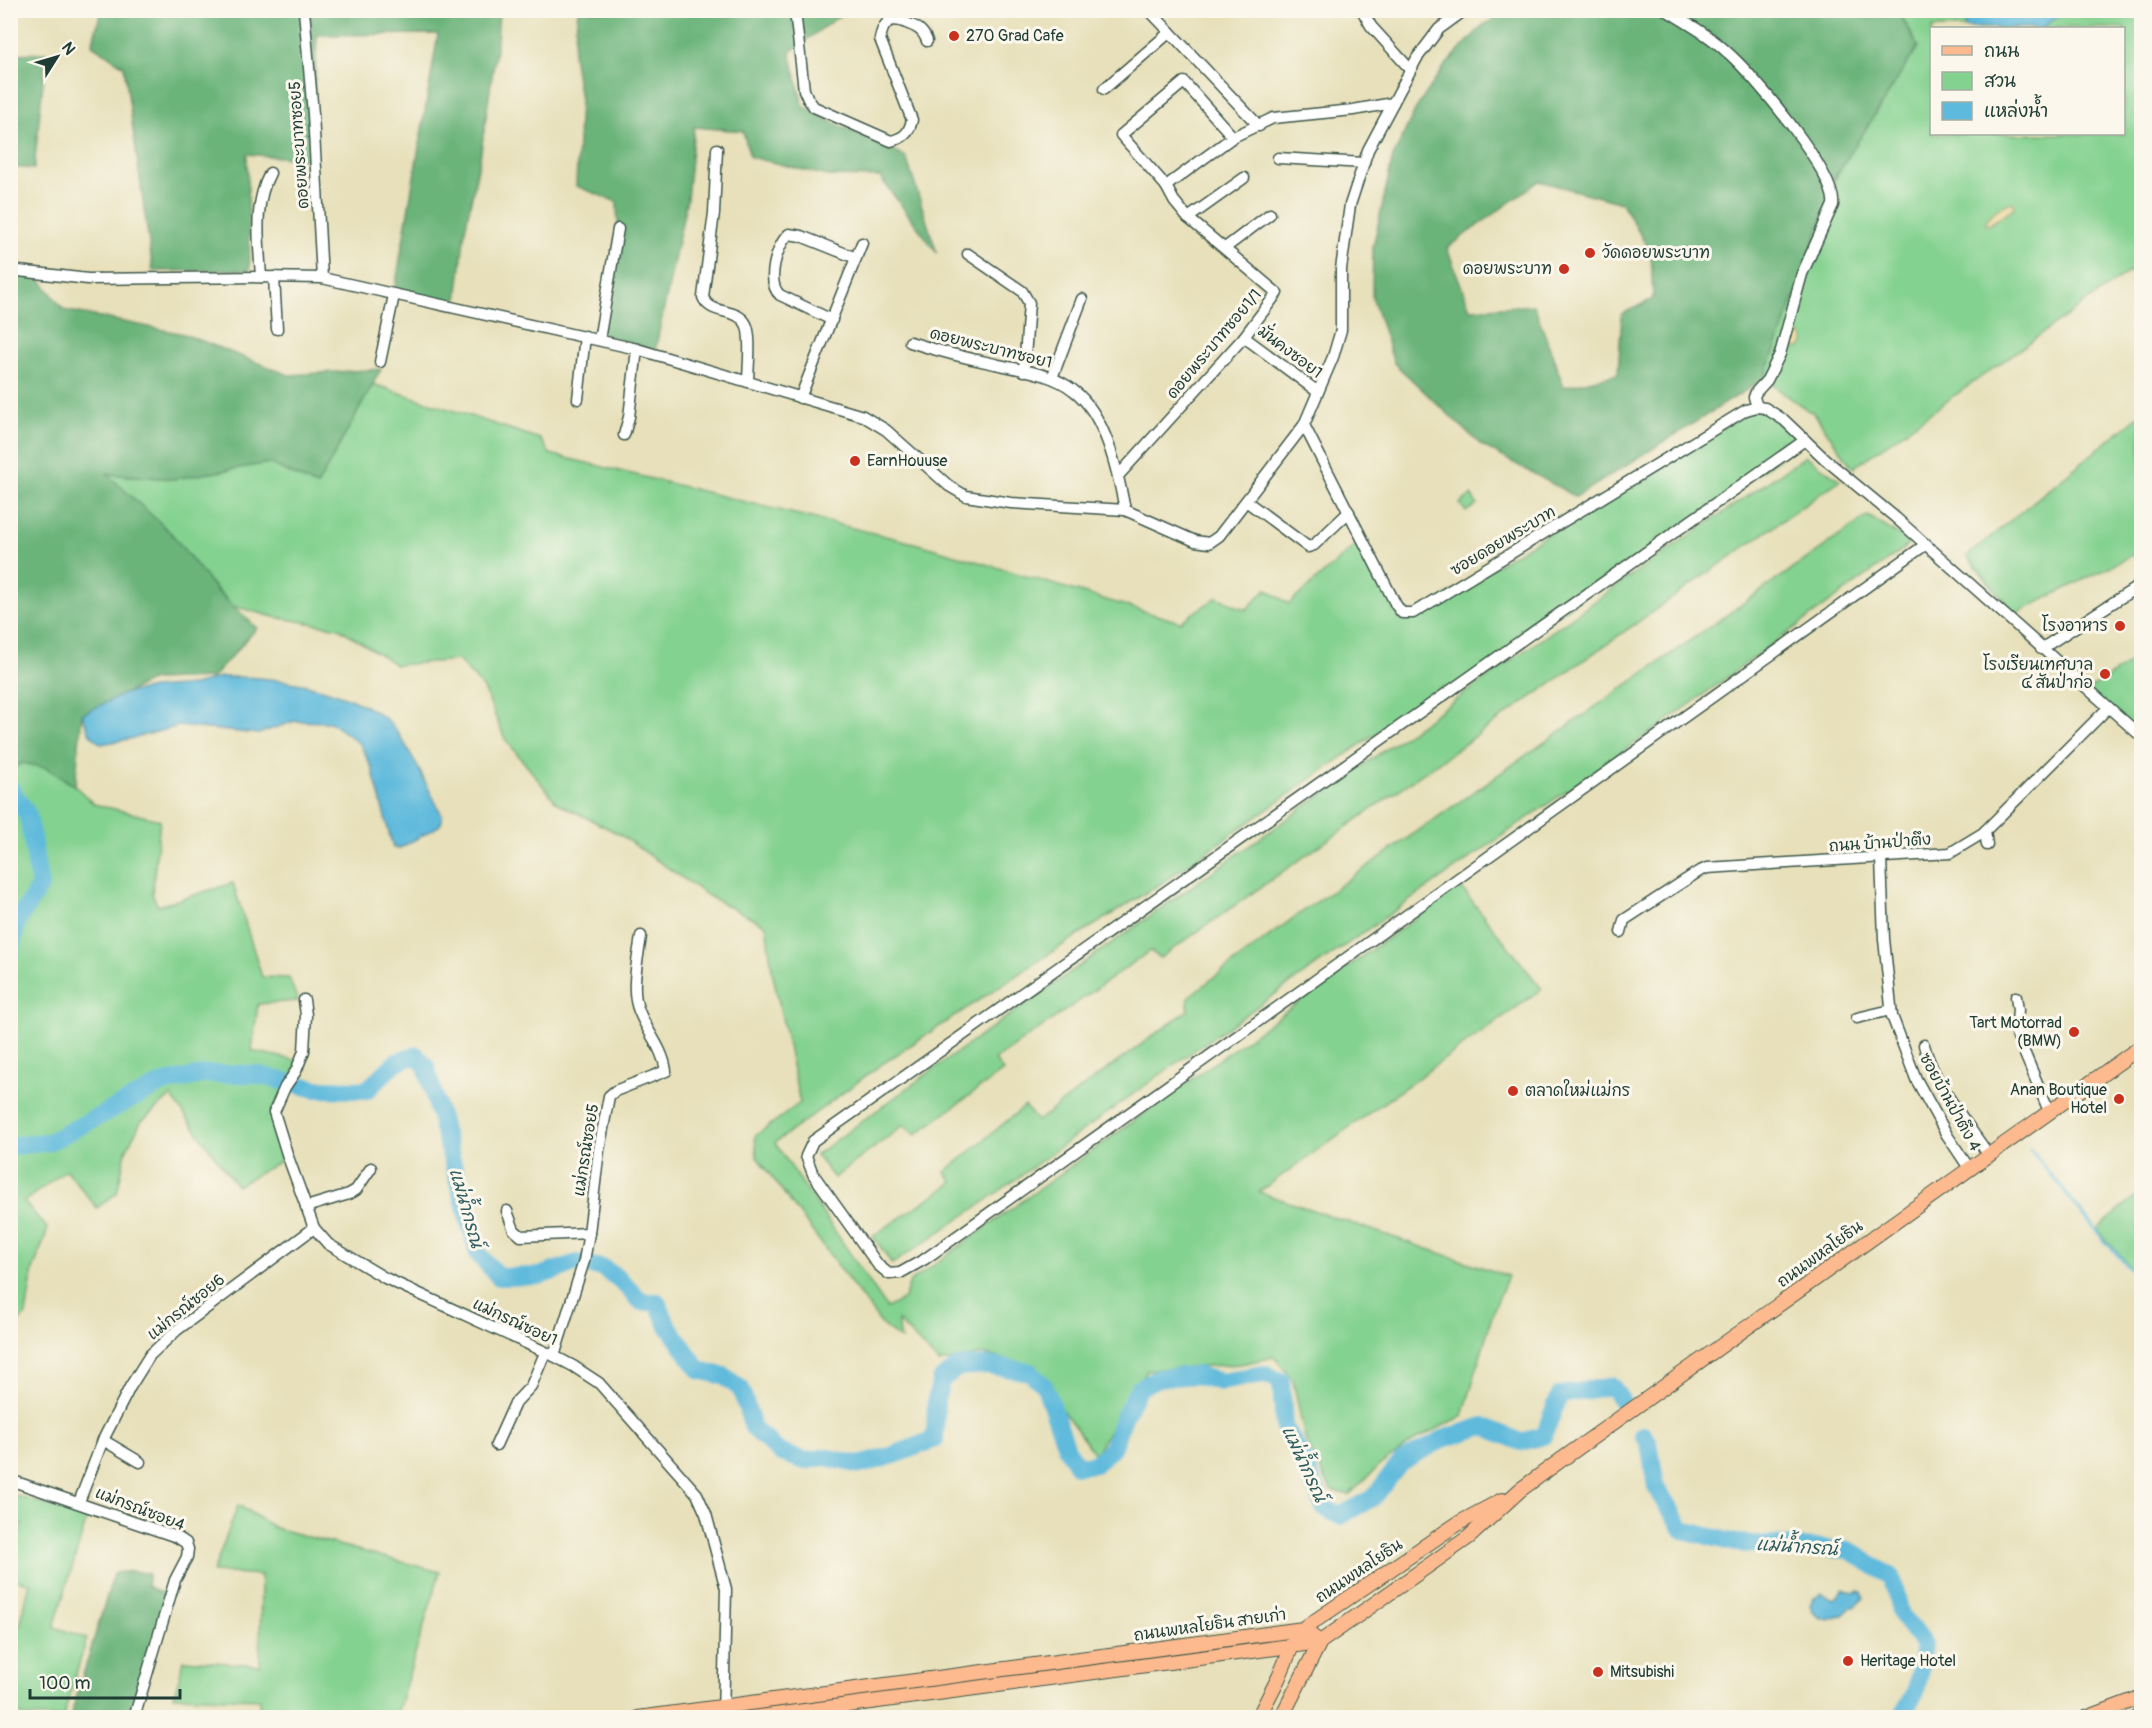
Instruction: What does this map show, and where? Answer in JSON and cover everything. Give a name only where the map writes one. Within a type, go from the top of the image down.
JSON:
[{"type":"main road","name":"ถนนพหลโยธิน","points":[[1281,1718],[1320,1642],[1469,1537],[1520,1490],[2142,1046]]},
{"type":"main road","name":"ถนนพหลโยธิน","points":[[1258,1718],[1292,1646],[1303,1629],[1457,1524],[1520,1490]]},
{"type":"main road","name":"ถนนพหลโยธิน สายเก่า","points":[[638,1718],[722,1712],[1303,1629],[1320,1642]]},
{"type":"main road","name":"ถนนพหลโยธิน สายเก่า","points":[[751,1718],[1320,1642]]},
{"type":"main road","points":[[1258,1649],[1278,1656],[1279,1677]]},
{"type":"main road","points":[[2086,1718],[2142,1696]]},
{"type":"main road","points":[[2137,1718],[2142,1716]]},
{"type":"street","name":"ดอยพระบาทซอย5","points":[[304,10],[313,114],[322,279]]},
{"type":"street","points":[[797,10],[796,20],[804,90],[808,99],[814,107],[891,141],[902,139],[910,131],[912,120],[880,39],[882,29],[885,23],[893,19],[900,20],[922,30],[927,41]]},
{"type":"street","points":[[1149,10],[1259,126]]},
{"type":"street","points":[[1362,10],[1371,26],[1410,69]]},
{"type":"street","points":[[10,270],[88,279],[274,277],[322,279],[585,336],[637,349],[863,416],[886,430],[949,486],[966,496],[1011,503],[1125,510],[1195,541],[1209,543],[1219,536],[1304,425],[1333,357],[1341,330],[1341,269],[1348,215],[1368,150],[1410,69],[1439,29],[1466,10]]},
{"type":"street","points":[[1666,10],[1728,52],[1755,81],[1809,150],[1830,185],[1834,198],[1802,274],[1780,354],[1767,380],[1754,397],[1757,407],[1773,412],[2142,737]]},
{"type":"street","points":[[1104,89],[1170,32]]},
{"type":"street","name":"ดอยพระบาทซอย1/1","points":[[1118,476],[1244,337],[1277,293],[1188,218],[1174,201],[1166,186],[1120,135],[1184,82],[1233,137]]},
{"type":"street","points":[[1166,186],[1233,137],[1273,118],[1353,110],[1393,103]]},
{"type":"street","points":[[717,149],[714,213],[703,297],[705,303],[712,308],[741,318],[747,326],[748,382]]},
{"type":"street","points":[[1278,158],[1364,163]]},
{"type":"street","points":[[261,277],[259,209],[262,190],[270,173]]},
{"type":"street","points":[[1188,218],[1244,178]]},
{"type":"street","points":[[1225,248],[1270,214]]},
{"type":"street","points":[[599,340],[618,230]]},
{"type":"street","points":[[832,320],[774,290],[772,282],[779,246],[789,234],[801,236],[856,258]]},
{"type":"street","points":[[800,398],[862,243]]},
{"type":"street","points":[[968,254],[1022,291],[1027,297],[1029,303],[1023,371]]},
{"type":"street","points":[[274,277],[277,329]]},
{"type":"street","points":[[380,362],[394,295]]},
{"type":"street","points":[[1052,378],[1083,299]]},
{"type":"street","points":[[578,399],[585,336]]},
{"type":"street","name":"มั่นคงซอย1","points":[[1244,337],[1318,392]]},
{"type":"street","name":"ดอยพระบาทซอย1","points":[[910,342],[1052,378],[1075,391],[1089,407],[1109,447],[1125,510]]},
{"type":"street","points":[[624,435],[629,417],[637,349]]},
{"type":"street","name":"ซอยดอยพระบาท","points":[[1304,425],[1396,605],[1402,613],[1413,613],[1746,410],[1757,407]]},
{"type":"street","points":[[1805,440],[813,1141],[806,1156],[813,1174],[878,1265],[889,1274],[900,1273],[925,1258],[1925,545]]},
{"type":"street","points":[[1246,501],[1308,547],[1314,545],[1349,512]]},
{"type":"street","points":[[2041,649],[2142,584]]},
{"type":"street","name":"ถนน บ้านป่าตึง","points":[[1621,932],[1624,920],[1707,868],[1950,854],[1985,831],[2108,708]]},
{"type":"street","points":[[1985,831],[1987,845]]},
{"type":"street","name":"ซอยบ้านป่าตึง 4","points":[[1881,858],[1884,939],[1891,1013],[1916,1079],[1947,1135],[1969,1168]]},
{"type":"street","name":"แม่กรณ์ซอย5","points":[[589,1233],[599,1150],[609,1096],[615,1091],[666,1071],[665,1059],[638,1010],[636,991],[640,936]]},
{"type":"street","points":[[2016,997],[2018,1010],[2016,1033],[2049,1111]]},
{"type":"street","name":"แม่กรณ์ซอย1","points":[[304,1000],[306,1015],[304,1051],[274,1112],[314,1228],[328,1244],[385,1278],[573,1366],[599,1383],[697,1494],[706,1514],[726,1589],[722,1712]]},
{"type":"street","points":[[1857,1018],[1891,1013]]},
{"type":"street","points":[[1924,1045],[1928,1060],[1955,1107],[1988,1154]]},
{"type":"street","points":[[306,1207],[356,1190],[371,1168]]},
{"type":"street","points":[[496,1445],[515,1403],[531,1386],[550,1355],[579,1276],[589,1233],[521,1236],[514,1230],[507,1211]]},
{"type":"street","name":"แม่กรณ์ซอย6","points":[[80,1502],[103,1440],[130,1387],[150,1355],[177,1330],[314,1228]]},
{"type":"street","points":[[103,1440],[140,1462]]},
{"type":"street","name":"แม่กรณ์ซอย4","points":[[10,1480],[80,1502],[177,1537],[186,1543],[189,1549],[187,1557],[175,1580],[134,1718]]},
{"type":"green space","points":[[101,11],[499,11],[497,42],[480,158],[465,230],[456,309],[394,295],[438,34],[317,35],[310,160],[247,154],[250,270],[153,271],[124,66],[92,45]]},
{"type":"green space","points":[[578,11],[846,11],[790,52],[803,106],[906,157],[937,253],[880,177],[828,176],[750,157],[743,131],[694,127],[687,199],[655,351],[600,334],[618,230],[617,202],[576,186],[580,100],[573,54]]},
{"type":"green space","points":[[1508,11],[1898,11],[1918,47],[1830,185],[1831,192],[1764,379],[1576,497],[1481,445],[1394,363],[1372,297],[1373,247],[1393,157],[1415,110],[1444,67],[1482,26]],"holes":[[[1539,181],[1622,203],[1651,253],[1653,299],[1622,314],[1618,374],[1564,387],[1534,305],[1470,309],[1447,248]]]},
{"type":"green space","points":[[1899,11],[2141,11],[2141,263],[1853,468],[1812,411],[1810,412],[1764,379],[1847,147],[1915,40]]},
{"type":"green space","points":[[46,53],[34,169],[11,167],[11,54]]},
{"type":"green space","points":[[10,269],[35,273],[64,310],[184,334],[289,375],[381,369],[317,486],[269,463],[174,479],[107,474],[171,533],[217,591],[257,628],[212,678],[153,680],[82,714],[75,786],[47,768],[23,763],[11,769]]},
{"type":"green space","points":[[373,384],[540,439],[550,454],[922,545],[1180,622],[1217,597],[1246,610],[1266,589],[1289,604],[1357,544],[1411,617],[1757,407],[1805,440],[1450,691],[1443,687],[1163,882],[882,1064],[775,1143],[887,1308],[904,1299],[910,1282],[1460,886],[1542,989],[1259,1192],[1508,1276],[1494,1309],[1463,1416],[1418,1438],[1380,1465],[1349,1495],[1331,1490],[1305,1439],[1293,1380],[1274,1357],[1241,1364],[1147,1370],[1095,1454],[1045,1387],[1036,1367],[983,1354],[939,1363],[898,1321],[901,1340],[882,1325],[757,1157],[755,1136],[800,1103],[772,970],[766,925],[710,897],[619,834],[557,803],[505,739],[484,689],[458,660],[396,665],[339,628],[274,617],[233,606],[106,474],[174,479],[269,463],[317,486]]},
{"type":"green space","points":[[2141,414],[2141,554],[2139,552],[2015,614],[1967,556]]},
{"type":"green space","points":[[1806,456],[1840,480],[1160,958],[1150,951],[995,1060],[1003,1071],[915,1135],[904,1125],[834,1178],[816,1155],[935,1068],[1639,570]]},
{"type":"green space","points":[[1471,495],[1477,504],[1466,512],[1460,504]]},
{"type":"green space","points":[[1868,516],[1911,543],[1674,716],[1172,1066],[983,1203],[892,1264],[873,1236],[953,1182],[945,1172],[1025,1106],[1037,1121],[1188,1010],[1188,997],[1292,919]]},
{"type":"green space","points":[[2141,655],[2141,737],[2088,691]]},
{"type":"green space","points":[[23,763],[47,768],[75,786],[94,804],[160,820],[152,894],[158,906],[233,883],[262,977],[289,978],[298,1001],[258,1004],[252,1051],[300,1061],[272,1112],[288,1157],[237,1186],[171,1096],[141,1122],[126,1151],[117,1193],[97,1208],[66,1170],[24,1202],[48,1229],[33,1270],[26,1315],[11,1329],[10,769]]},
{"type":"green space","points":[[2141,1193],[2141,1280],[2097,1229]]},
{"type":"green space","points":[[11,1494],[87,1518],[54,1627],[87,1638],[63,1717],[26,1717],[11,1712],[11,1664],[30,1583],[11,1579],[11,1555],[15,1555],[22,1524],[11,1521]]},
{"type":"green space","points":[[238,1505],[275,1528],[440,1572],[396,1717],[259,1717],[259,1699],[174,1696],[184,1660],[260,1665],[261,1575],[213,1572]]},
{"type":"green space","points":[[133,1571],[149,1574],[147,1586],[158,1592],[172,1590],[129,1717],[70,1718],[114,1573]]},
{"type":"sand","points":[[2013,202],[2015,207],[1988,225],[1985,223],[1996,210]]},
{"type":"sand","points":[[1797,334],[1802,336],[1804,341],[1802,346],[1797,348],[1792,346],[1790,341],[1792,336]]},
{"type":"water","points":[[1966,10],[2065,11],[2043,27],[1965,27]]},
{"type":"water","points":[[221,677],[257,678],[311,686],[346,697],[381,715],[397,732],[410,753],[440,812],[442,819],[439,826],[400,848],[393,848],[372,768],[360,744],[330,722],[295,721],[258,734],[179,726],[101,744],[90,734],[82,714],[126,693],[153,688],[194,685]]},
{"type":"water","points":[[1843,1589],[1855,1593],[1862,1592],[1864,1598],[1855,1606],[1851,1606],[1844,1615],[1829,1620],[1819,1617],[1812,1610],[1810,1605],[1813,1599],[1822,1593],[1834,1599]]},
{"type":"waterway","name":"แม่น้ำกรณ์","points":[[10,788],[28,815],[40,886],[17,922],[10,952]]},
{"type":"waterway","name":"แม่น้ำกรณ์","points":[[10,1144],[12,1146],[49,1142],[161,1084],[206,1074],[254,1074],[316,1089],[367,1090],[395,1063],[416,1055],[426,1066],[478,1254],[499,1277],[539,1276],[577,1263],[603,1268],[619,1279],[641,1302],[657,1302],[668,1326],[699,1370],[724,1376],[741,1389],[753,1428],[779,1452],[805,1461],[825,1457],[860,1465],[935,1439],[936,1400],[941,1380],[958,1367],[987,1365],[1030,1372],[1045,1387],[1067,1449],[1077,1466],[1095,1464],[1112,1448],[1138,1389],[1157,1378],[1196,1375],[1221,1382],[1264,1374],[1281,1381],[1284,1427],[1301,1454],[1324,1508],[1340,1516],[1374,1497],[1402,1461],[1443,1439],[1483,1426],[1521,1442],[1543,1436],[1560,1395],[1612,1386],[1621,1400]]},
{"type":"waterway","points":[[2030,1149],[2104,1240],[2142,1282]]},
{"type":"waterway","name":"แม่น้ำกรณ์","points":[[1643,1435],[1649,1443],[1656,1487],[1683,1530],[1736,1543],[1849,1550],[1892,1577],[1901,1615],[1924,1645],[1916,1692],[1900,1718]]},
{"type":"place","name":"270 Grad Cafe","points":[[954,36]]},
{"type":"place","name":"วัดดอยพระบาท","points":[[1590,253]]},
{"type":"place","name":"ดอยพระบาท","points":[[1564,269]]},
{"type":"place","name":"EarnHouuse","points":[[855,461]]},
{"type":"place","name":"โรงอาหาร","points":[[2120,626]]},
{"type":"place","name":"โรงเรียนเทศบาล ๔ สันป่าก่อ","points":[[2105,674]]},
{"type":"place","name":"Tart Motorrad (BMW)","points":[[2074,1032]]},
{"type":"place","name":"ตลาดใหม่แม่กร","points":[[1513,1091]]},
{"type":"place","name":"Anan Boutique Hotel","points":[[2119,1099]]},
{"type":"place","name":"Heritage Hotel","points":[[1848,1661]]},
{"type":"place","name":"Mitsubishi","points":[[1598,1672]]}]
